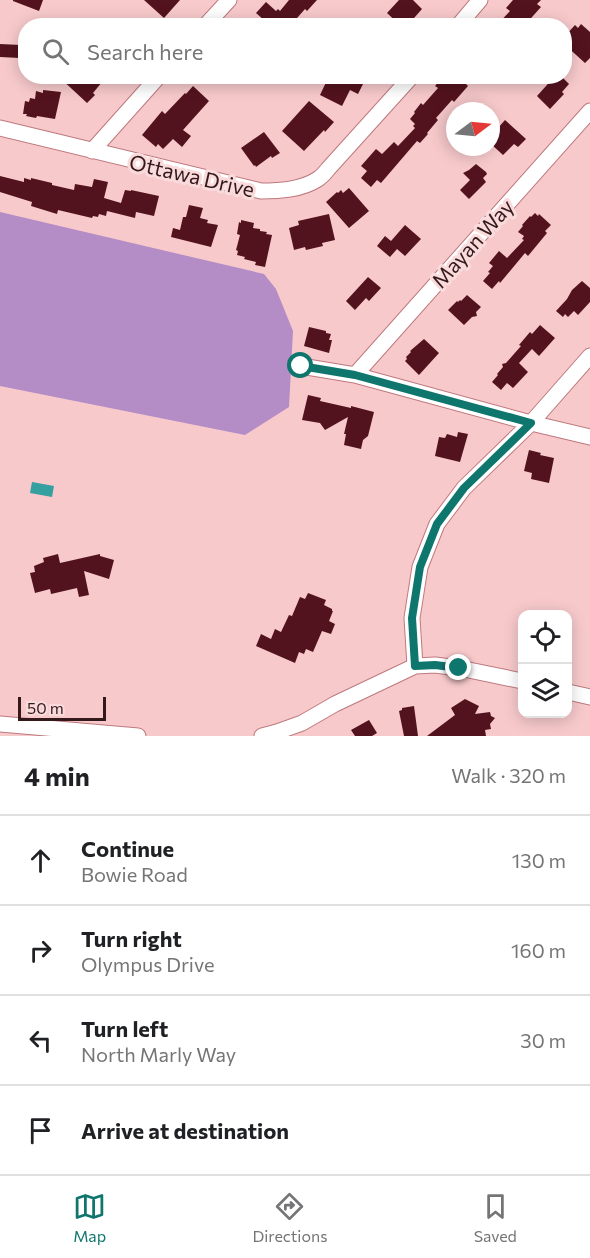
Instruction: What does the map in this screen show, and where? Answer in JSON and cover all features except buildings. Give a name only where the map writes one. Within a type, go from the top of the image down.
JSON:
[{"type":"street","points":[[213,18],[228,0]]},
{"type":"street","points":[[465,18],[480,0]]},
{"type":"street","points":[[92,151],[152,84]]},
{"type":"street","name":"Ottawa Drive","points":[[0,128],[261,191],[280,191],[304,186],[317,179],[405,84]]},
{"type":"street","name":"Mayan Way","points":[[355,375],[590,111]]},
{"type":"street","points":[[415,666],[412,618],[420,567],[437,524],[464,488],[531,423],[590,356]]},
{"type":"street","points":[[301,366],[355,375],[590,437]]},
{"type":"street","points":[[262,736],[302,723],[335,704],[415,666],[435,665],[459,668],[518,680]]},
{"type":"street","points":[[572,693],[590,697]]},
{"type":"street","points":[[0,724],[45,732],[138,736]]},
{"type":"shaded area","points":[[0,212],[264,274],[276,289],[293,331],[289,407],[245,435],[0,386]]},
{"type":"water","points":[[32,482],[54,486],[52,497],[30,493]]},
{"type":"route","points":[[301,366],[355,375],[531,423],[464,488],[437,524],[420,567],[412,618],[415,666],[435,665],[459,668]]}]
